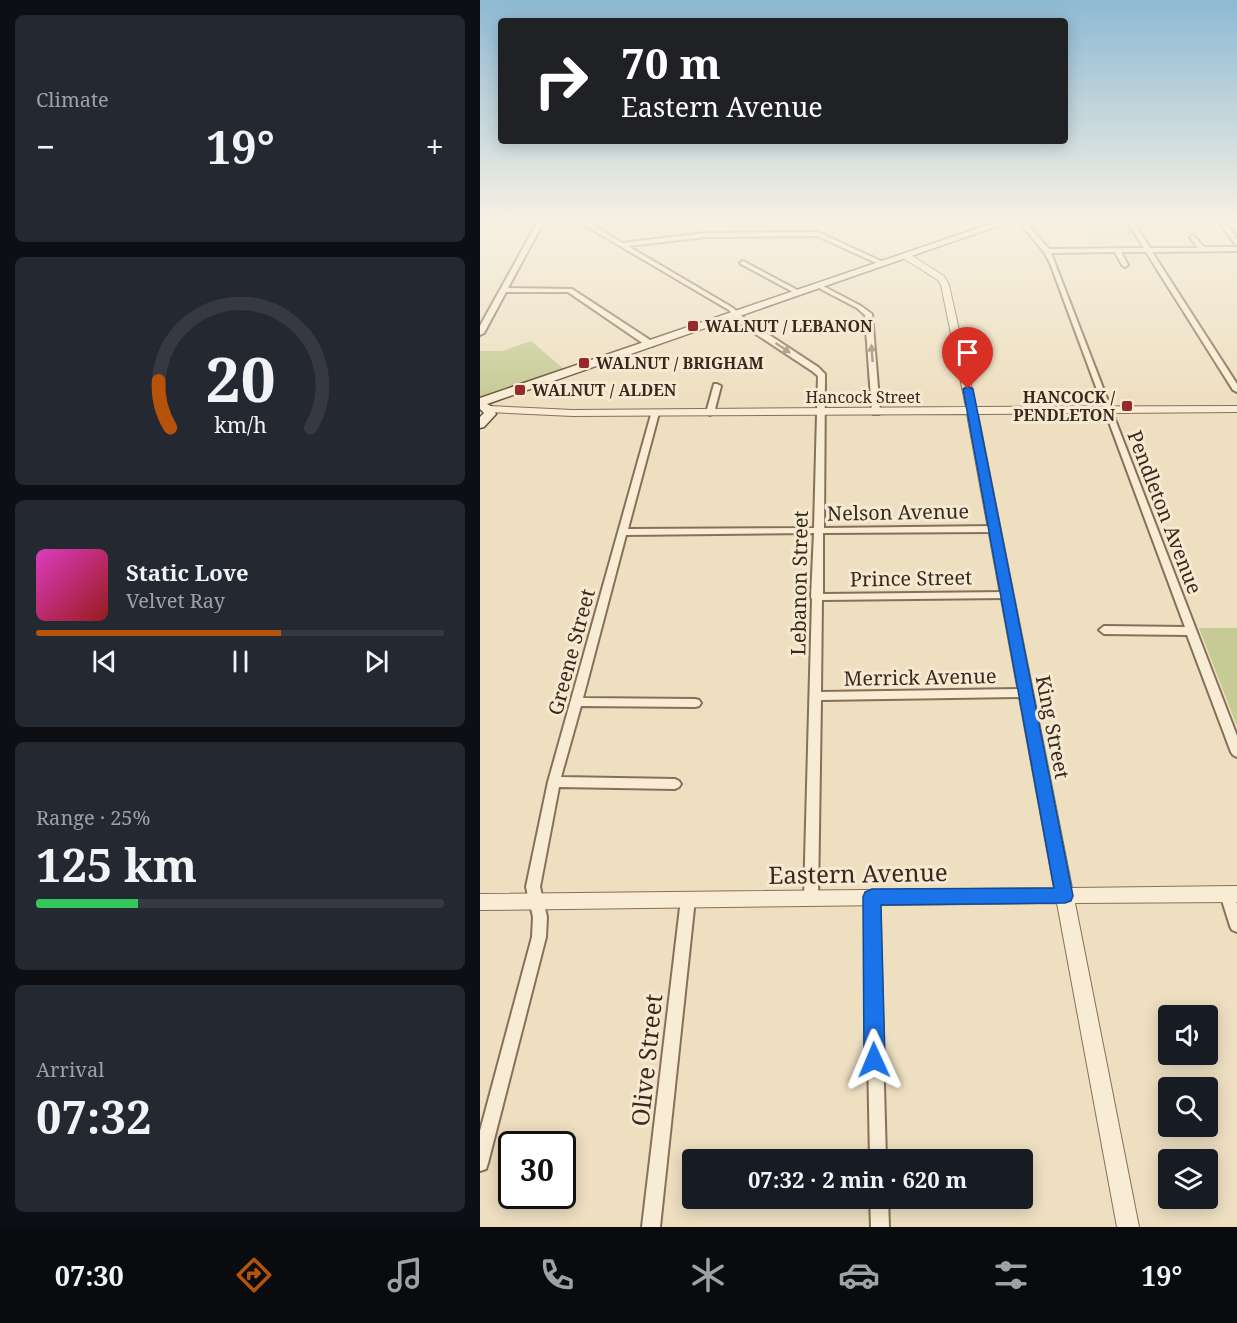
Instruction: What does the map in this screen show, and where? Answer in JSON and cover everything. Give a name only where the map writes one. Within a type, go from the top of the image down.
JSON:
[{"type":"main road","points":[[484,411],[510,392],[835,280]]},
{"type":"street","points":[[480,333],[509,280]]},
{"type":"street","points":[[679,280],[736,314]]},
{"type":"street","points":[[775,280],[799,293]]},
{"type":"street","name":"King Street","points":[[941,280],[944,282],[972,411],[1128,1227]]},
{"type":"street","name":"Pendleton Avenue","points":[[1058,280],[1237,752]]},
{"type":"street","points":[[1167,280],[1237,390]]},
{"type":"street","points":[[819,286],[860,307],[868,314],[876,412]]},
{"type":"street","points":[[504,290],[570,290],[650,344]]},
{"type":"street","name":"Lebanon Street","points":[[736,314],[742,321],[819,372],[822,380],[811,898]]},
{"type":"street","points":[[710,413],[717,386]]},
{"type":"street","name":"Hancock Street","points":[[484,411],[710,413],[1237,410]]},
{"type":"street","name":"Greene Street","points":[[480,1162],[539,937],[540,917],[533,887],[554,782],[655,413]]},
{"type":"street","name":"Nelson Avenue","points":[[622,532],[994,529]]},
{"type":"street","name":"Prince Street","points":[[816,597],[1006,595]]},
{"type":"street","points":[[1104,630],[1191,631]]},
{"type":"street","name":"Merrick Avenue","points":[[815,696],[1025,693]]},
{"type":"street","points":[[576,702],[695,703]]},
{"type":"street","points":[[554,782],[675,784]]},
{"type":"street","points":[[1232,894],[1237,926]]},
{"type":"street","name":"Eastern Avenue","points":[[480,902],[1232,894]]},
{"type":"street","points":[[872,897],[878,1149]]},
{"type":"street","name":"Olive Street","points":[[651,1227],[688,899]]},
{"type":"street","points":[[879,1209],[880,1227]]},
{"type":"green space","points":[[531,341],[564,369],[506,388],[480,400],[480,351],[502,351]]},
{"type":"green space","points":[[1199,628],[1237,628],[1237,726]]},
{"type":"place","name":"WALNUT / LEBANON","points":[[693,326]]},
{"type":"place","name":"WALNUT / BRIGHAM","points":[[584,363]]},
{"type":"place","name":"WALNUT / ALDEN","points":[[520,390]]},
{"type":"place","name":"HANCOCK / PENDLETON","points":[[1127,406]]},
{"type":"route","points":[[874,1060],[872,897],[1065,896],[1002,577],[968,389]]}]
